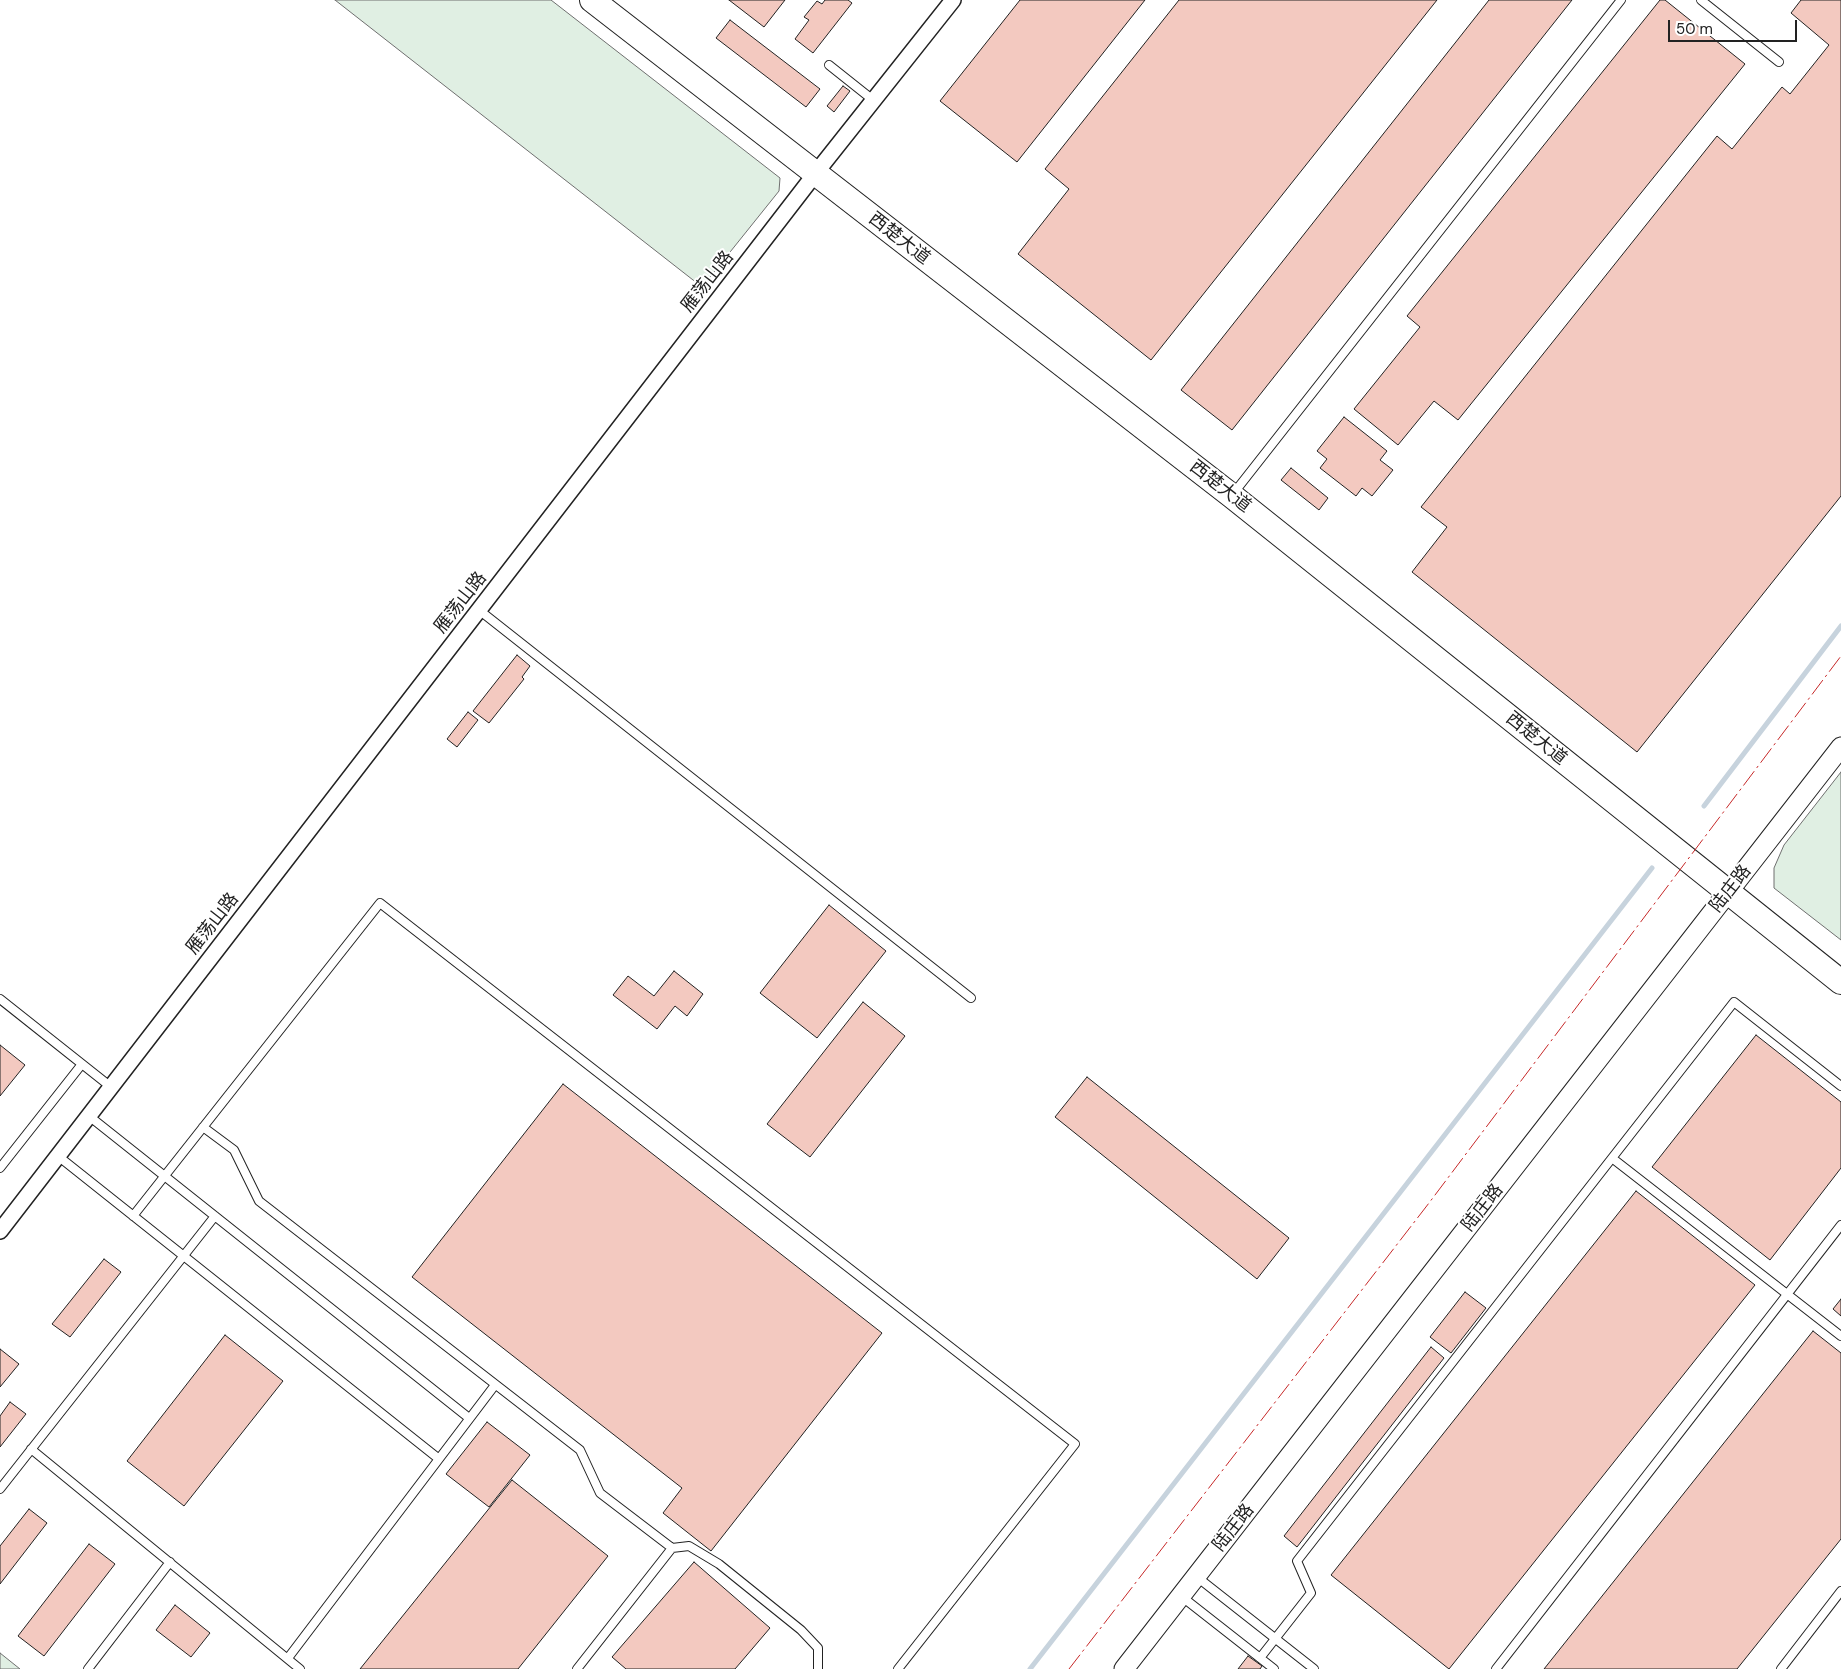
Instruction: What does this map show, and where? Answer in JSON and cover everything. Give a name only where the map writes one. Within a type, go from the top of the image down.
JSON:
[{"type":"main road","name":"西楚大道","points":[[592,0],[1232,496],[1841,982]]},
{"type":"street","name":"雁荡山路","points":[[0,1231],[815,174],[953,0]]},
{"type":"street","name":"陆庄路","points":[[1124,1669],[1841,747]]},
{"type":"lane","points":[[1232,496],[1621,0]]},
{"type":"lane","points":[[1701,0],[1779,62]]},
{"type":"lane","points":[[829,65],[873,100]]},
{"type":"lane","points":[[479,610],[971,998]]},
{"type":"lane","points":[[133,1216],[380,903],[1075,1444],[898,1669]]},
{"type":"lane","points":[[0,999],[111,1087]]},
{"type":"lane","points":[[1260,1658],[1311,1593],[1298,1561],[1734,1002],[1841,1086]]},
{"type":"lane","points":[[0,1168],[82,1064]]},
{"type":"lane","points":[[89,1116],[469,1418]]},
{"type":"lane","points":[[203,1127],[234,1150],[259,1201],[580,1450],[600,1493],[672,1548],[689,1546],[720,1564],[801,1630],[818,1648],[818,1669]]},
{"type":"lane","points":[[58,1156],[439,1459]]},
{"type":"lane","points":[[1612,1158],[1841,1336]]},
{"type":"lane","points":[[0,1489],[215,1216]]},
{"type":"lane","points":[[1496,1669],[1841,1225]]},
{"type":"lane","points":[[290,1664],[495,1385]]},
{"type":"lane","points":[[31,1449],[170,1562],[290,1664],[300,1669]]},
{"type":"lane","points":[[577,1669],[672,1548]]},
{"type":"lane","points":[[88,1669],[170,1562]]},
{"type":"lane","points":[[1197,1577],[1314,1669]]},
{"type":"lane","points":[[1781,1669],[1841,1591]]},
{"type":"lane","points":[[1181,1596],[1274,1669]]},
{"type":"green space","points":[[335,0],[551,0],[780,178],[779,191],[702,287]]},
{"type":"green space","points":[[1841,772],[1841,940],[1774,888],[1774,868],[1784,845]]},
{"type":"green space","points":[[0,1653],[20,1669],[0,1669]]},
{"type":"building","points":[[729,0],[785,0],[764,27]]},
{"type":"building","points":[[825,0],[848,0],[852,3],[813,53],[795,39],[809,20],[804,17],[817,1],[822,4]]},
{"type":"building","points":[[1020,0],[1145,0],[1017,162],[940,101]]},
{"type":"building","points":[[1179,0],[1437,0],[1151,360],[1018,254],[1069,189],[1045,169]]},
{"type":"building","points":[[1489,0],[1572,0],[1232,430],[1181,390]]},
{"type":"building","points":[[1660,0],[1665,0],[1745,64],[1458,420],[1434,401],[1398,445],[1354,409],[1420,327],[1407,316]]},
{"type":"building","points":[[1801,0],[1841,0],[1841,496],[1637,752],[1412,572],[1447,527],[1421,507],[1717,136],[1732,149],[1782,87],[1790,94],[1829,45],[1791,13]]},
{"type":"building","points":[[730,20],[820,89],[806,107],[716,38]]},
{"type":"building","points":[[843,86],[850,91],[834,112],[827,106]]},
{"type":"building","points":[[1344,417],[1387,451],[1380,460],[1393,470],[1372,496],[1362,488],[1356,496],[1320,468],[1327,459],[1317,451]]},
{"type":"building","points":[[1291,468],[1328,498],[1319,510],[1281,480]]},
{"type":"building","points":[[517,655],[530,666],[522,677],[524,679],[489,723],[473,711]]},
{"type":"building","points":[[468,712],[478,720],[457,747],[447,739]]},
{"type":"building","points":[[829,905],[886,951],[817,1038],[760,993]]},
{"type":"building","points":[[674,971],[703,994],[687,1016],[675,1006],[657,1029],[613,995],[628,976],[654,996]]},
{"type":"building","points":[[863,1002],[905,1036],[810,1157],[767,1124]]},
{"type":"building","points":[[1756,1035],[1841,1102],[1841,1168],[1770,1260],[1652,1167]]},
{"type":"building","points":[[0,1045],[25,1065],[0,1096]]},
{"type":"building","points":[[1087,1077],[1289,1238],[1257,1279],[1055,1117]]},
{"type":"building","points":[[563,1084],[882,1333],[711,1551],[663,1513],[682,1488],[412,1277]]},
{"type":"building","points":[[1636,1191],[1755,1285],[1449,1669],[1331,1575]]},
{"type":"building","points":[[104,1259],[121,1272],[70,1337],[52,1324]]},
{"type":"building","points":[[1465,1292],[1486,1308],[1451,1353],[1430,1337]]},
{"type":"building","points":[[1841,1299],[1841,1316],[1833,1309]]},
{"type":"building","points":[[1813,1331],[1841,1353],[1841,1539],[1737,1669],[1544,1669]]},
{"type":"building","points":[[225,1335],[283,1381],[184,1506],[127,1461]]},
{"type":"building","points":[[1431,1347],[1444,1358],[1297,1547],[1284,1536]]},
{"type":"building","points":[[0,1349],[19,1364],[0,1387]]},
{"type":"building","points":[[10,1402],[26,1414],[0,1447],[0,1416]]},
{"type":"building","points":[[487,1422],[530,1455],[489,1507],[446,1474]]},
{"type":"building","points":[[512,1480],[608,1556],[518,1669],[360,1669]]},
{"type":"building","points":[[29,1509],[47,1523],[0,1584],[0,1546]]},
{"type":"building","points":[[89,1544],[115,1564],[44,1656],[18,1636]]},
{"type":"building","points":[[694,1562],[770,1628],[735,1669],[626,1669],[612,1657]]},
{"type":"building","points":[[175,1605],[210,1633],[191,1657],[156,1630]]},
{"type":"building","points":[[1248,1656],[1262,1666],[1260,1669],[1238,1669]]},
{"type":"waterway","points":[[1704,806],[1841,626]]},
{"type":"waterway","points":[[1030,1669],[1652,868]]},
{"type":"power","points":[[1069,1669],[1429,1203],[1841,656]]}]
